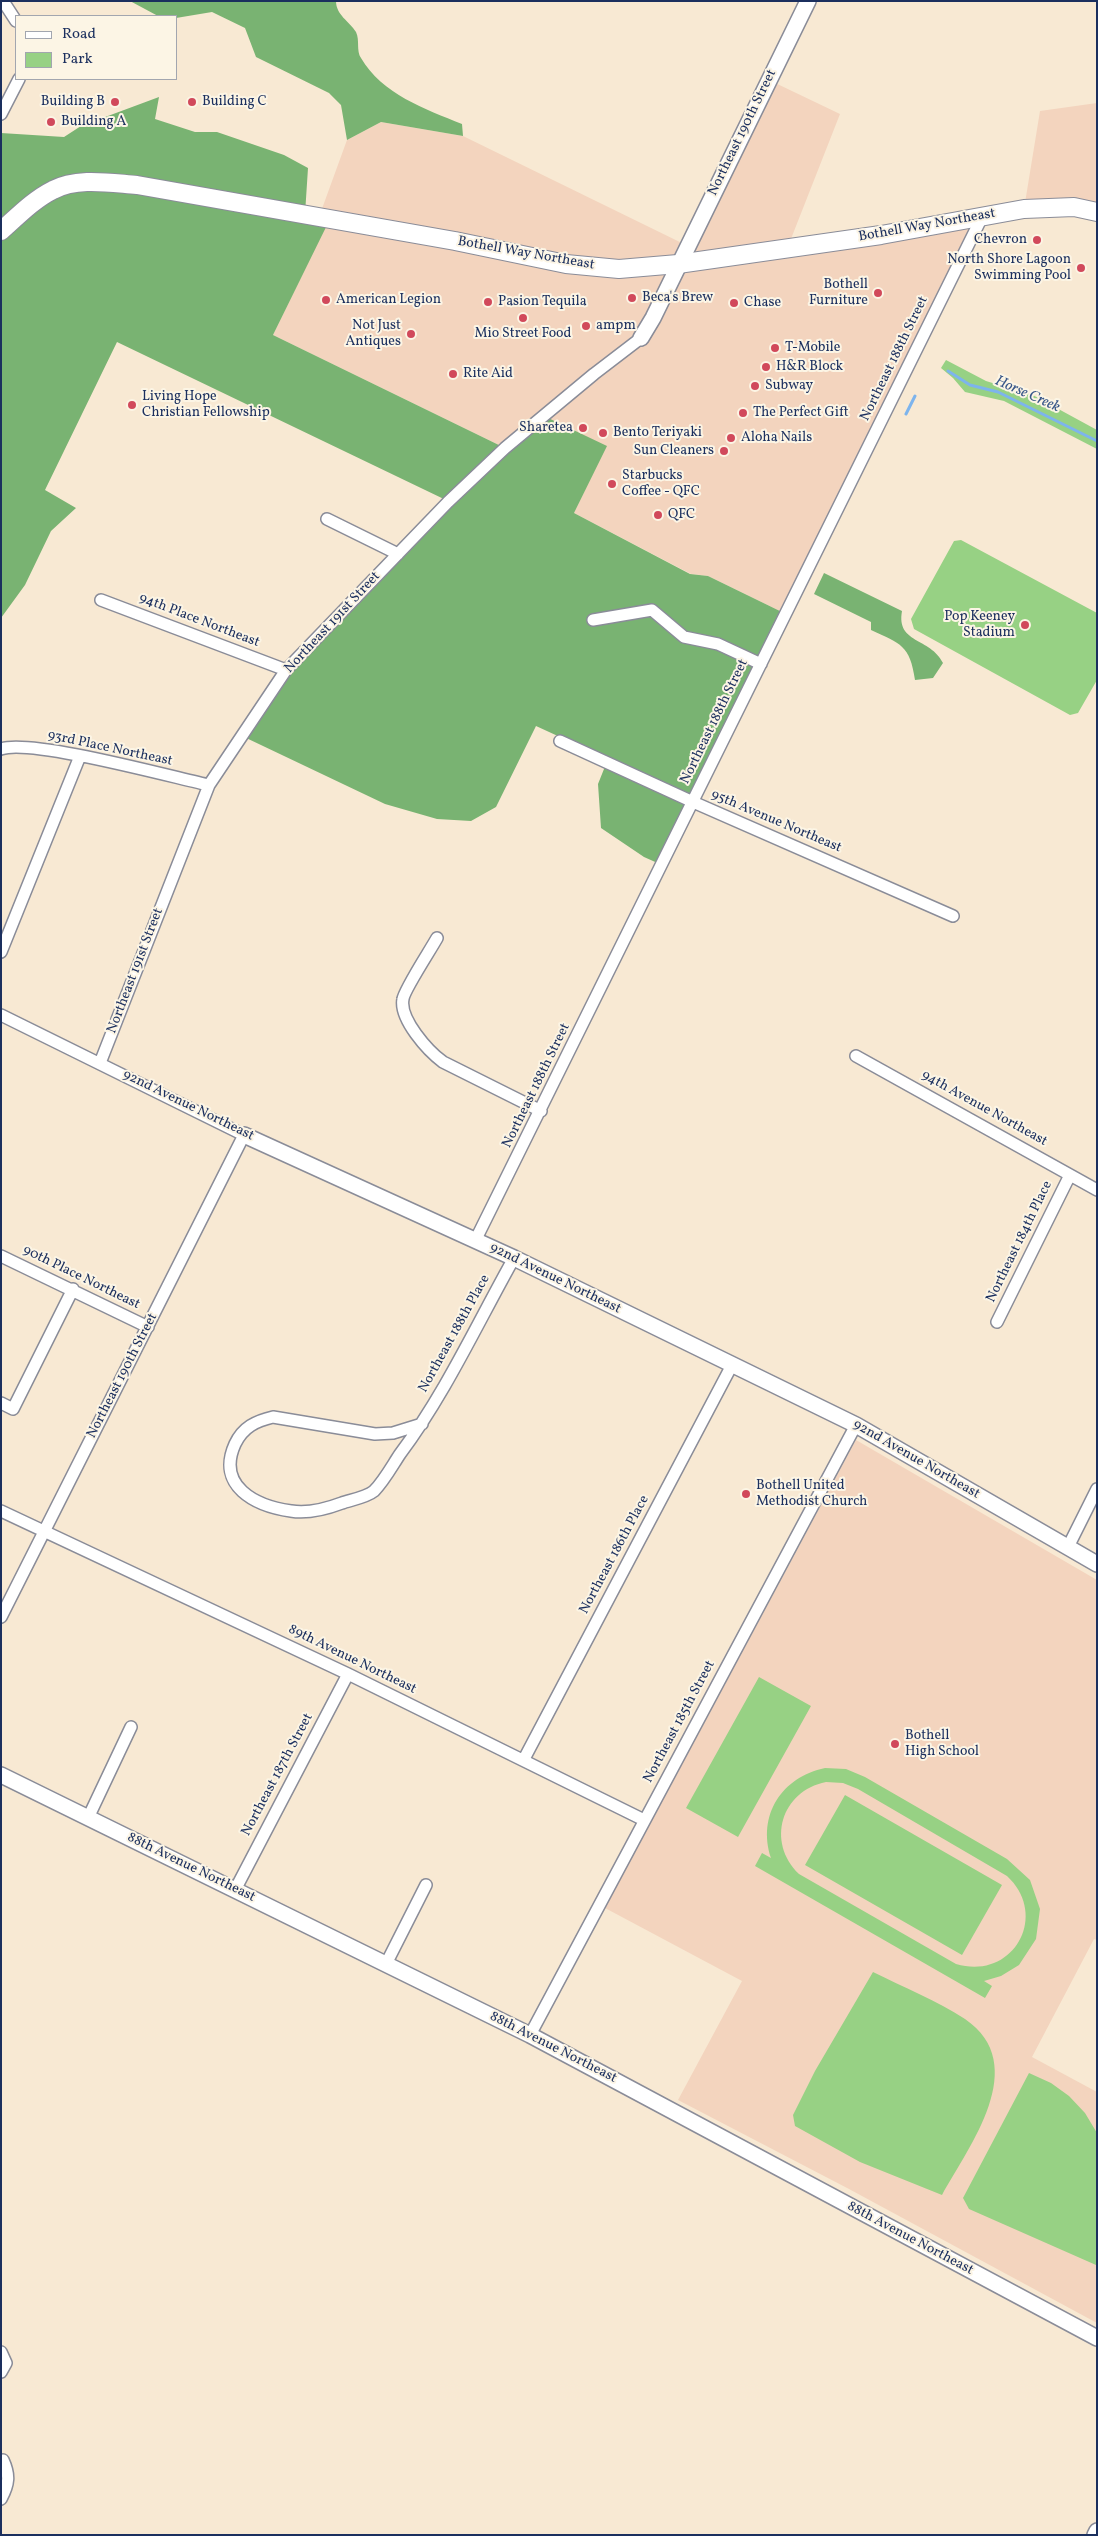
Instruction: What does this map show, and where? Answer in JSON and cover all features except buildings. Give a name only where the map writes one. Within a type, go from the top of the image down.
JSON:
[{"type":"main road","name":"Bothell Way Northeast","points":[[1,231],[36,201],[54,189],[74,183],[100,182],[137,185],[419,234],[572,265],[619,269],[678,264],[881,236],[1043,207],[1074,207],[1097,212]]},
{"type":"street","points":[[3,1],[15,19]]},
{"type":"street","name":"Northeast 190th Street","points":[[678,264],[808,1]]},
{"type":"street","points":[[1,114],[18,80]]},
{"type":"street","name":"Northeast 188th Street","points":[[475,1241],[982,217]]},
{"type":"street","name":"Northeast 191st Street","points":[[100,1063],[209,785],[286,670],[448,502],[505,448],[594,374],[641,338],[653,318],[678,264]]},
{"type":"street","points":[[327,519],[398,554]]},
{"type":"street","name":"94th Place Northeast","points":[[101,600],[286,670]]},
{"type":"street","points":[[593,620],[652,610],[684,637],[718,644],[761,664]]},
{"type":"street","name":"95th Avenue Northeast","points":[[560,741],[692,802],[953,916]]},
{"type":"street","name":"93rd Place Northeast","points":[[3,749],[31,748],[80,756],[209,785]]},
{"type":"street","points":[[1,952],[80,756]]},
{"type":"street","points":[[437,938],[403,999],[405,1014],[415,1032],[430,1053],[443,1062],[541,1111]]},
{"type":"street","name":"92nd Avenue Northeast","points":[[1,1015],[244,1135],[514,1258],[856,1425],[1097,1564]]},
{"type":"street","name":"94th Avenue Northeast","points":[[856,1056],[1097,1190]]},
{"type":"street","name":"Northeast 190th Street","points":[[1,1617],[244,1135]]},
{"type":"street","name":"Northeast 184th Place","points":[[997,1322],[1070,1175]]},
{"type":"street","name":"90th Place Northeast","points":[[1,1256],[73,1289],[148,1327]]},
{"type":"street","name":"Northeast 188th Place","points":[[422,1424],[393,1433],[375,1434],[273,1417],[259,1420],[248,1427],[238,1439],[231,1453],[229,1469],[240,1490],[255,1502],[292,1512],[322,1510],[373,1492],[422,1424],[514,1258]]},
{"type":"street","points":[[1,1403],[13,1409],[73,1289]]},
{"type":"street","name":"Northeast 186th Place","points":[[524,1759],[732,1365]]},
{"type":"street","name":"Northeast 185th Street","points":[[530,2035],[856,1425]]},
{"type":"street","points":[[1068,1547],[1097,1489]]},
{"type":"street","name":"89th Avenue Northeast","points":[[1,1511],[348,1674],[524,1759],[644,1820]]},
{"type":"street","name":"Northeast 187th Street","points":[[236,1890],[348,1674]]},
{"type":"street","points":[[88,1818],[131,1727]]},
{"type":"street","name":"88th Avenue Northeast","points":[[1,1775],[530,2035],[1097,2338]]},
{"type":"street","points":[[386,1964],[426,1885]]},
{"type":"street","points":[[1,2352],[6,2363],[1,2372]]},
{"type":"street","points":[[1,2499],[6,2489],[9,2473],[3,2460]]},
{"type":"street","points":[[1095,2535],[1097,2531]]},
{"type":"shaded area","points":[[769,80],[840,114],[787,249],[982,217],[786,614],[708,576],[691,574],[574,513],[606,446],[505,448],[273,335],[329,219],[319,217],[347,140],[381,122],[463,136],[690,247]]},
{"type":"shaded area","points":[[1097,103],[1097,200],[1093,210],[1024,209],[1040,111]]},
{"type":"shaded area","name":"Bothell High School","points":[[856,1440],[1097,1580],[1097,1940],[1094,1939],[1032,2057],[1097,2092],[1097,2323],[849,2189],[678,2100],[742,1981],[605,1908]]},
{"type":"green space","points":[[130,1],[336,1],[340,14],[356,32],[360,55],[370,71],[392,91],[419,106],[462,124],[463,136],[381,122],[347,140],[341,105],[329,93],[256,57],[245,28],[212,12],[178,18],[178,15],[156,15]]},
{"type":"green space","points":[[159,97],[155,119],[195,132],[217,132],[284,155],[308,168],[305,214],[330,219],[273,335],[505,448],[544,416],[607,446],[574,513],[690,574],[708,576],[786,614],[662,865],[644,857],[601,828],[598,784],[608,759],[536,726],[496,807],[471,821],[437,819],[385,804],[242,736],[286,670],[448,501],[117,342],[45,490],[76,508],[51,531],[25,585],[1,618],[1,133],[64,137],[81,126]]},
{"type":"green space","points":[[946,360],[986,381],[999,385],[1018,387],[1097,430],[1097,449],[1004,401],[965,392],[941,368]]},
{"type":"green space","points":[[961,540],[1097,613],[1097,680],[1078,713],[1070,715],[914,629],[911,619],[954,541]]},
{"type":"green space","points":[[824,573],[902,611],[904,629],[915,640],[937,655],[943,663],[933,678],[915,680],[910,659],[902,647],[871,630],[871,622],[814,594]]},
{"type":"green space","points":[[759,1677],[811,1706],[738,1837],[686,1808]]},
{"type":"green space","points":[[825,1768],[846,1769],[865,1777],[1007,1859],[1030,1880],[1040,1909],[1036,1939],[1019,1965],[1001,1976],[984,1981],[992,1986],[985,1998],[755,1866],[762,1853],[771,1858],[767,1827],[777,1800],[785,1789],[796,1780]],"holes":[[[826,1782],[843,1783],[858,1789],[1007,1876],[1019,1892],[1025,1909],[1025,1926],[1019,1941],[1009,1954],[994,1963],[976,1967],[956,1964],[799,1874],[789,1861],[783,1847],[781,1833],[783,1819],[789,1807],[798,1796],[811,1787]]]},
{"type":"green space","points":[[845,1795],[1002,1885],[962,1955],[805,1865]]},
{"type":"green space","points":[[873,1972],[932,2000],[965,2019],[984,2038],[993,2059],[994,2082],[989,2106],[979,2130],[942,2195],[860,2162],[795,2126],[793,2115],[815,2071]]},
{"type":"green space","points":[[1029,2073],[1051,2083],[1069,2096],[1085,2113],[1097,2133],[1096,2265],[969,2209],[963,2198]]},
{"type":"waterway","name":"Horse Creek","points":[[948,371],[970,385],[998,392],[1097,441]]},
{"type":"waterway","name":"Horse Creek","points":[[906,414],[915,396]]},
{"type":"place","name":"Building B","points":[[115,102]]},
{"type":"place","name":"Building C","points":[[192,102]]},
{"type":"place","name":"Building A","points":[[51,122]]},
{"type":"place","name":"Chevron","points":[[1037,240]]},
{"type":"place","name":"North Shore Lagoon Swimming Pool","points":[[1081,268]]},
{"type":"place","name":"Bothell Furniture","points":[[878,293]]},
{"type":"place","name":"Beca's Brew","points":[[632,298]]},
{"type":"place","name":"American Legion","points":[[326,300]]},
{"type":"place","name":"Pasion Tequila","points":[[488,302]]},
{"type":"place","name":"Chase","points":[[734,303]]},
{"type":"place","name":"Mio Street Food","points":[[523,318]]},
{"type":"place","name":"ampm","points":[[586,326]]},
{"type":"place","name":"Not Just Antiques","points":[[411,334]]},
{"type":"place","name":"T-Mobile","points":[[775,348]]},
{"type":"place","name":"H&R Block","points":[[766,367]]},
{"type":"place","name":"Rite Aid","points":[[453,374]]},
{"type":"place","name":"Subway","points":[[755,386]]},
{"type":"place","name":"Living Hope Christian Fellowship","points":[[132,405]]},
{"type":"place","name":"The Perfect Gift","points":[[743,413]]},
{"type":"place","name":"Sharetea","points":[[583,428]]},
{"type":"place","name":"Bento Teriyaki","points":[[603,433]]},
{"type":"place","name":"Aloha Nails","points":[[731,438]]},
{"type":"place","name":"Sun Cleaners","points":[[724,451]]},
{"type":"place","name":"Starbucks Coffee - QFC","points":[[612,484]]},
{"type":"place","name":"QFC","points":[[658,515]]},
{"type":"place","name":"Pop Keeney Stadium","points":[[1025,625]]},
{"type":"place","name":"Bothell United Methodist Church","points":[[746,1494]]},
{"type":"place","name":"Bothell High School","points":[[895,1744]]}]
